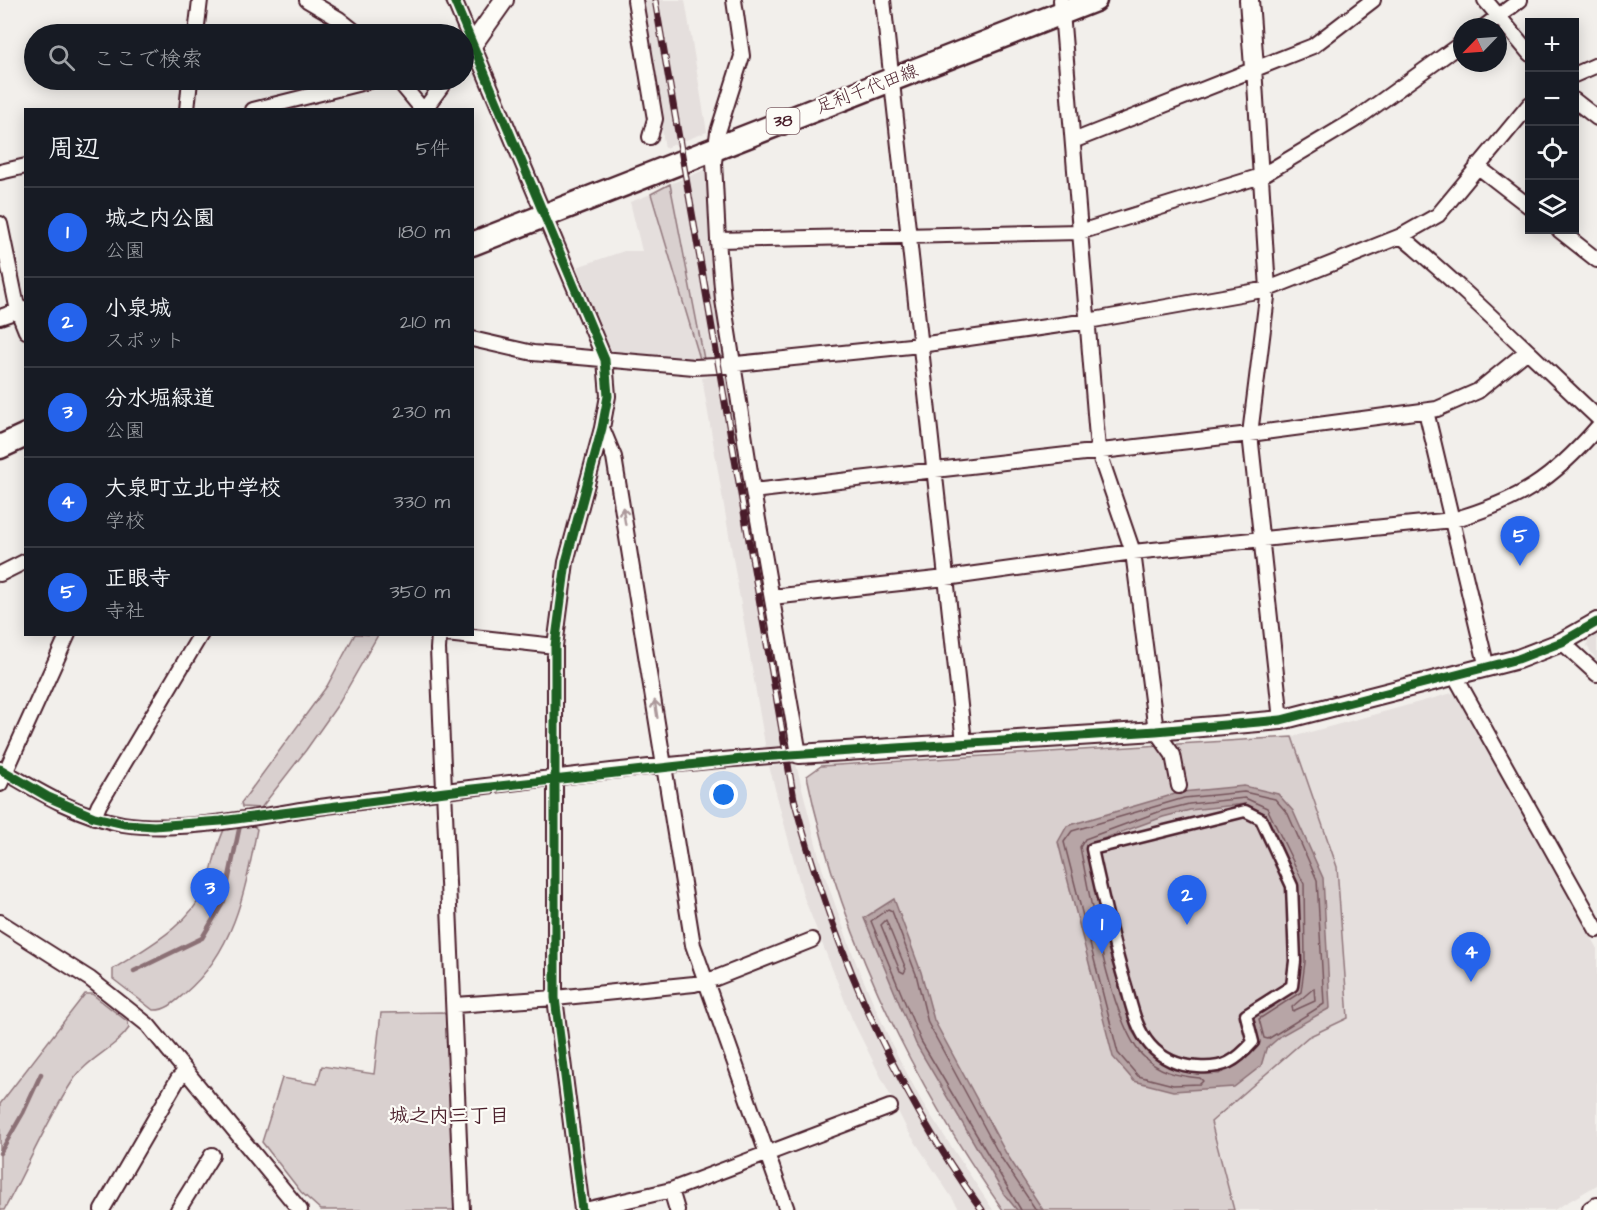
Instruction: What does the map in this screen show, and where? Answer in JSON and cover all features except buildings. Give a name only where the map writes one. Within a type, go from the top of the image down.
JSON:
[{"type":"main road","name":"足利千代田線","points":[[474,243],[891,80],[1061,6],[1095,0]]},
{"type":"main road","points":[[0,447],[24,436]]},
{"type":"street","points":[[197,24],[200,0]]},
{"type":"street","points":[[307,0],[345,24]]},
{"type":"street","points":[[454,0],[461,24]]},
{"type":"street","points":[[474,42],[504,0]]},
{"type":"street","points":[[635,0],[655,119],[650,137]]},
{"type":"street","points":[[734,0],[742,56],[716,147],[714,184],[723,300],[753,491],[799,754]]},
{"type":"street","points":[[883,0],[964,742]]},
{"type":"street","points":[[1249,0],[1268,289],[1250,434],[1281,720]]},
{"type":"street","points":[[1073,141],[1254,67],[1313,46],[1373,0]]},
{"type":"street","points":[[1485,0],[1525,48]]},
{"type":"street","points":[[1495,18],[1520,0]]},
{"type":"street","points":[[1061,6],[1098,450],[1133,552],[1156,731],[1173,755],[1179,786]]},
{"type":"street","points":[[718,240],[908,238],[1080,232],[1261,176],[1358,118],[1453,49]]},
{"type":"street","points":[[474,63],[544,215],[606,360],[608,396],[602,428],[566,562],[555,646],[555,998],[583,1210],[671,1190],[767,1155],[776,1148],[890,1107]]},
{"type":"street","points":[[1579,73],[1597,65]]},
{"type":"street","points":[[187,108],[189,90]]},
{"type":"street","points":[[261,108],[333,90]]},
{"type":"street","points":[[407,90],[422,108]]},
{"type":"street","points":[[425,108],[439,90]]},
{"type":"street","points":[[1579,103],[1597,118]]},
{"type":"street","points":[[474,339],[533,353],[694,367],[920,345],[1088,321],[1268,289],[1401,236],[1438,215],[1525,110]]},
{"type":"street","points":[[0,172],[24,166]]},
{"type":"street","points":[[1477,166],[1525,203]]},
{"type":"street","points":[[0,224],[22,309],[0,317]]},
{"type":"street","points":[[1564,234],[1597,260]]},
{"type":"street","points":[[1401,236],[1464,288],[1526,352],[1597,417]]},
{"type":"street","points":[[753,491],[1250,434],[1437,409],[1478,391],[1526,352]]},
{"type":"street","points":[[1425,411],[1453,520],[1486,668]]},
{"type":"street","points":[[602,428],[614,457],[666,766],[689,926],[705,982],[787,1210]]},
{"type":"street","points":[[772,597],[946,578],[1133,552],[1453,520],[1529,491],[1568,462],[1597,428]]},
{"type":"street","points":[[0,574],[24,562]]},
{"type":"street","points":[[67,636],[2,775],[94,817],[124,824],[182,825],[666,766],[799,754],[1156,731],[1281,720],[1486,668],[1562,642],[1597,622]]},
{"type":"street","points":[[94,817],[200,636]]},
{"type":"street","points":[[439,636],[462,1210]]},
{"type":"street","points":[[464,636],[555,646]]},
{"type":"street","points":[[1562,642],[1597,674]]},
{"type":"street","points":[[1455,676],[1597,930]]},
{"type":"street","points":[[1245,811],[1262,819],[1292,886],[1295,962],[1292,986],[1246,1016],[1253,1042],[1218,1069],[1173,1063],[1151,1046],[1138,1027],[1109,932],[1092,849],[1186,824],[1245,811]]},
{"type":"street","points":[[0,922],[90,979],[158,1036],[300,1210]]},
{"type":"street","points":[[455,1005],[555,998],[705,982],[812,940]]},
{"type":"street","points":[[102,1210],[178,1079],[186,1071]]},
{"type":"street","points":[[178,1210],[212,1155]]},
{"type":"street","points":[[671,1190],[677,1210]]},
{"type":"street","points":[[1592,1210],[1597,1207]]},
{"type":"shaded area","points":[[640,0],[685,0],[707,132],[665,148]]},
{"type":"shaded area","points":[[707,169],[714,287],[726,355],[719,359],[704,359],[670,184]]},
{"type":"shaded area","points":[[670,184],[704,359],[700,359],[651,194]]},
{"type":"shaded area","points":[[651,194],[700,359],[611,351],[577,267],[624,251],[642,251],[630,202]]},
{"type":"shaded area","points":[[729,372],[794,748],[777,751],[766,750],[702,378]]},
{"type":"shaded area","points":[[1597,633],[1597,661],[1587,646],[1588,640]]},
{"type":"shaded area","points":[[354,636],[377,636],[339,703],[261,808],[242,807],[241,803],[327,686]]},
{"type":"shaded area","points":[[1456,692],[1597,947],[1597,1185],[1554,1210],[1234,1210],[1211,1122],[1308,1037],[1348,1018],[1337,867],[1292,737]]},
{"type":"shaded area","points":[[1292,737],[1337,867],[1348,1018],[1308,1037],[1211,1122],[1234,1210],[1003,1210],[938,1109],[882,1003],[838,892],[807,776],[821,766]]},
{"type":"shaded area","points":[[796,764],[822,868],[856,963],[892,1045],[922,1102],[993,1210],[960,1210],[908,1131],[852,1019],[803,895],[769,766]]},
{"type":"shaded area","points":[[248,821],[257,829],[242,897],[226,939],[215,959],[184,994],[174,1003],[153,1010],[113,979],[113,969],[153,944],[189,913],[199,901],[206,887],[219,841],[226,826]]},
{"type":"shaded area","points":[[85,994],[92,994],[128,1022],[129,1028],[116,1042],[85,1067],[72,1082],[4,1210],[0,1210],[0,1104]]},
{"type":"shaded area","points":[[442,1012],[448,1016],[455,1210],[321,1210],[301,1192],[262,1142],[282,1078],[317,1084],[322,1066],[374,1074],[381,1013]]},
{"type":"water","points":[[1244,786],[1278,794],[1293,811],[1323,878],[1330,1008],[1282,1035],[1266,1049],[1261,1066],[1234,1087],[1173,1091],[1134,1081],[1113,1057],[1058,842],[1067,826],[1182,792]],"holes":[[[1245,804],[1264,813],[1298,885],[1297,988],[1251,1017],[1259,1044],[1250,1055],[1219,1074],[1175,1070],[1147,1052],[1132,1031],[1104,934],[1086,845],[1163,817],[1190,810]]]},
{"type":"water","points":[[894,899],[921,972],[934,1020],[1006,1153],[1043,1210],[1017,1210],[1004,1194],[916,1044],[864,918]]},
{"type":"waterway","points":[[134,971],[202,938],[224,901],[240,825]]},
{"type":"waterway","points":[[0,1153],[23,1113],[41,1074]]},
{"type":"railway","points":[[655,0],[794,799],[827,908],[869,1014],[920,1114],[982,1210]]},
{"type":"cycle path","points":[[454,0],[464,24]]},
{"type":"cycle path","points":[[474,48],[605,360],[608,396],[602,428],[566,562],[555,646],[555,998],[582,1210]]},
{"type":"cycle path","points":[[0,769],[48,797],[94,817],[125,824],[154,826],[221,821],[445,792],[760,757],[1156,731],[1281,720],[1518,659],[1562,642],[1597,622]]},
{"type":"place","name":"正眼寺","points":[[1520,566]]},
{"type":"place","name":"分水堀緑道","points":[[210,918]]},
{"type":"place","name":"小泉城","points":[[1187,925]]},
{"type":"place","name":"城之内公園","points":[[1102,954]]},
{"type":"place","name":"大泉町立北中学校","points":[[1471,982]]},
{"type":"district","name":"城之内三丁目","points":[[449,1116]]}]
